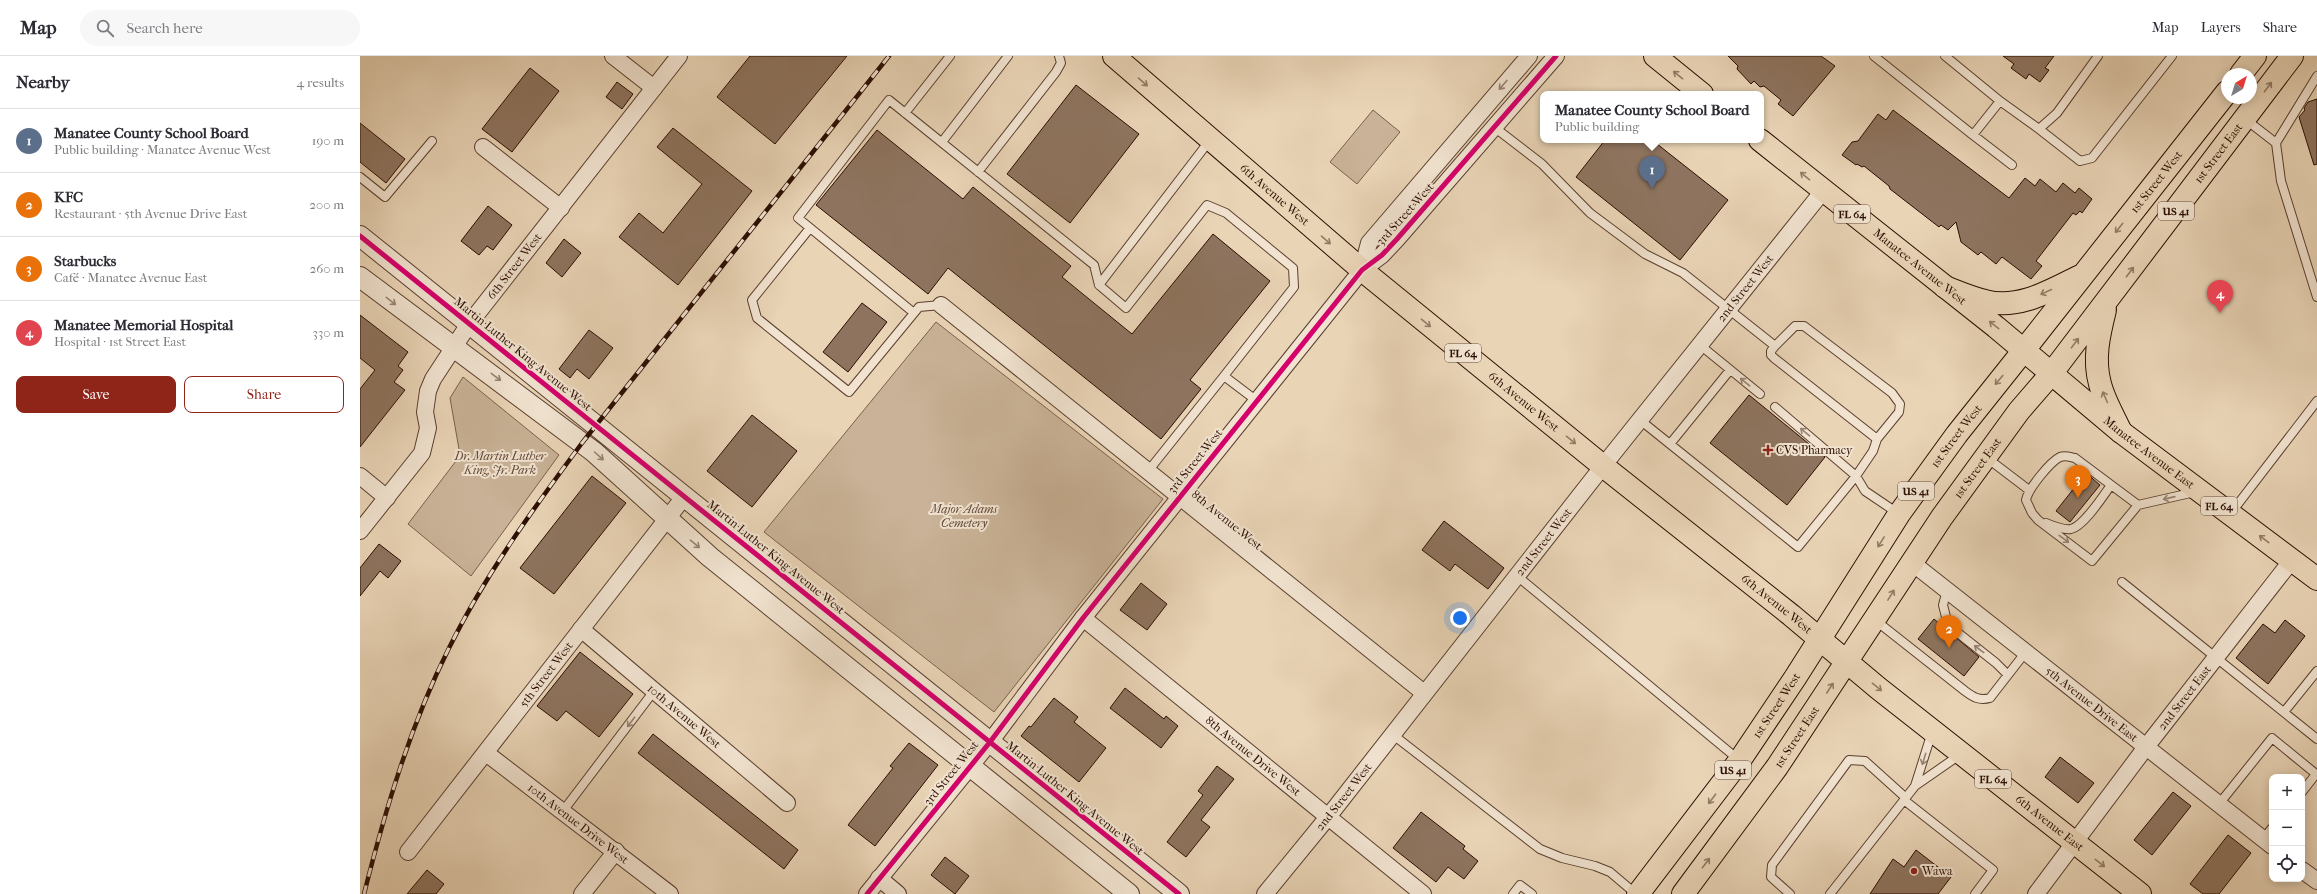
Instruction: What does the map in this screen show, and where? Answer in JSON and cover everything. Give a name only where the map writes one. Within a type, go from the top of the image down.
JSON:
[{"type":"main road","name":"6th Avenue West","points":[[1114,56],[1362,270],[1847,663]]},
{"type":"main road","points":[[1655,56],[1698,91]]},
{"type":"main road","points":[[2246,68],[2255,56]]},
{"type":"main road","name":"1st Street East","points":[[1683,894],[1769,779],[1847,663],[1911,562],[1985,456],[2019,411],[2051,374],[2106,303],[2292,56]]},
{"type":"main road","name":"1st Street West","points":[[1638,894],[1740,760],[1820,640],[1899,514],[1956,434],[2221,100]]},
{"type":"main road","name":"Manatee Avenue West","points":[[1764,143],[2024,350]]},
{"type":"main road","points":[[1945,287],[1987,302],[2009,303],[2034,298],[2081,276]]},
{"type":"main road","points":[[2106,303],[2099,333],[2096,360],[2100,384],[2121,432]]},
{"type":"main road","name":"Manatee Avenue East","points":[[2024,350],[2121,432],[2317,579]]},
{"type":"main road","name":"6th Avenue East","points":[[1847,663],[2140,894]]},
{"type":"street","points":[[612,56],[654,88]]},
{"type":"street","name":"6th Street West","points":[[360,531],[422,453],[428,428],[425,412],[428,391],[433,379],[453,347],[469,324],[562,208],[679,56]]},
{"type":"street","name":"3rd Street West","points":[[1362,270],[1369,243],[1477,114],[1528,56]]},
{"type":"street","name":"3rd Street West","points":[[867,894],[990,742],[1083,618],[1362,270],[1382,255],[1397,239],[1556,56]]},
{"type":"street","points":[[1477,114],[1494,127]]},
{"type":"street","points":[[483,147],[562,208]]},
{"type":"street","name":"2nd Street West","points":[[1265,894],[1328,818],[1424,692],[1823,191]]},
{"type":"street","name":"Martin Luther King Avenue West","points":[[360,236],[1179,894]]},
{"type":"street","points":[[360,277],[594,452],[667,520],[732,575],[1129,894]]},
{"type":"street","name":"8th Avenue West","points":[[941,305],[1149,470],[1424,692]]},
{"type":"street","points":[[360,476],[386,498]]},
{"type":"street","name":"5th Street West","points":[[408,852],[684,497]]},
{"type":"street","name":"2nd Street East","points":[[2036,894],[2146,746],[2292,560]]},
{"type":"street","name":"5th Avenue Drive East","points":[[1911,562],[2219,804],[2269,838]]},
{"type":"street","name":"8th Avenue Drive West","points":[[1083,618],[1423,894]]},
{"type":"street","name":"10th Avenue West","points":[[581,629],[787,803]]},
{"type":"street","name":"10th Avenue Drive West","points":[[486,753],[670,894]]},
{"type":"street","points":[[582,894],[616,852]]},
{"type":"street","points":[[2305,872],[2317,881]]},
{"type":"street","points":[[879,878],[898,894]]},
{"type":"lane","points":[[905,113],[950,56]]},
{"type":"lane","points":[[942,142],[1008,56]]},
{"type":"lane","points":[[978,172],[1056,72],[1060,63],[1059,56]]},
{"type":"lane","points":[[1874,56],[2012,165]]},
{"type":"lane","points":[[1945,56],[2000,101],[2080,160],[2092,158],[2172,56]]},
{"type":"lane","points":[[2039,129],[2057,113],[2098,56]]},
{"type":"lane","points":[[2317,76],[2276,143],[2281,181],[2317,297]]},
{"type":"lane","points":[[914,313],[798,218],[889,100],[1094,266],[1099,285],[1126,308],[1207,205],[1226,213],[1294,268],[1294,287],[1149,470]]},
{"type":"lane","points":[[1973,135],[2000,101]]},
{"type":"lane","points":[[2245,118],[2276,143]]},
{"type":"lane","points":[[1494,127],[1542,164],[1590,213],[1645,254],[1683,273],[1730,308],[1775,346]]},
{"type":"lane","points":[[1099,285],[1210,140]]},
{"type":"lane","points":[[360,177],[385,197],[432,141]]},
{"type":"lane","points":[[810,228],[752,300],[757,318],[849,392],[919,306],[941,305]]},
{"type":"lane","points":[[1640,420],[1798,547],[1856,476],[1873,450],[1877,439],[1899,412],[1900,404],[1892,393],[1804,326],[1795,326],[1771,350],[1771,355],[1877,439]]},
{"type":"lane","points":[[1700,345],[1760,394]]},
{"type":"lane","points":[[1670,444],[1730,370]]},
{"type":"lane","points":[[1224,376],[1257,401]]},
{"type":"lane","points":[[2230,514],[2317,401]]},
{"type":"lane","points":[[1775,406],[1856,476],[1865,491],[1899,514]]},
{"type":"lane","points":[[1985,456],[2030,490]]},
{"type":"lane","points":[[2138,505],[2075,458],[2067,456],[2061,456],[2054,461],[2030,490],[2026,500],[2032,513],[2038,520],[2092,561],[2138,505],[2200,491]]},
{"type":"lane","points":[[2038,520],[2062,528],[2071,529],[2080,524],[2111,485]]},
{"type":"lane","points":[[1517,576],[1740,760]]},
{"type":"lane","points":[[2122,582],[2317,739]]},
{"type":"lane","points":[[1947,590],[1943,605],[1948,625],[1996,663],[2008,675]]},
{"type":"lane","points":[[1875,620],[1974,698],[1982,700],[1990,698],[2025,653]]},
{"type":"lane","points":[[2284,712],[2317,671]]},
{"type":"lane","points":[[563,811],[654,691]]},
{"type":"lane","points":[[1915,786],[1932,731]]},
{"type":"lane","points":[[1392,734],[1540,849],[1562,858],[1595,866],[1610,872],[1638,894]]},
{"type":"lane","points":[[2219,804],[2272,738],[2316,774],[2305,788]]},
{"type":"lane","points":[[1830,894],[1915,786],[1962,754]]},
{"type":"lane","points":[[1790,894],[1771,877],[1772,865],[1849,760],[1865,760],[1905,799],[1993,870],[1975,894]]},
{"type":"lane","points":[[1513,894],[1520,885],[1532,894]]},
{"type":"green space","points":[[1373,110],[1400,132],[1357,184],[1330,162]]},
{"type":"green space","name":"Major Adams Cemetery","points":[[936,322],[1163,499],[994,712],[764,532]]},
{"type":"green space","name":"Dr. Martin Luther King, Jr. Park","points":[[463,377],[559,455],[471,576],[408,524],[456,461],[459,449],[450,398]]},
{"type":"building","points":[[750,56],[847,56],[775,144],[717,97]]},
{"type":"building","points":[[1728,56],[1821,56],[1835,66],[1793,116],[1778,104],[1781,100],[1764,86],[1760,87],[1754,81],[1751,84],[1737,69],[1738,66]]},
{"type":"building","points":[[2003,56],[2054,56],[2045,68],[2049,70],[2040,82],[2029,74],[2026,79],[2011,68],[2014,64]]},
{"type":"building","points":[[530,68],[559,91],[512,152],[482,129]]},
{"type":"building","points":[[617,82],[633,94],[622,109],[606,97]]},
{"type":"building","points":[[1076,85],[1139,134],[1070,223],[1007,174]]},
{"type":"building","points":[[2317,99],[2317,164],[2314,165],[2299,117],[2305,110],[2304,108],[2308,102]]},
{"type":"building","points":[[1893,110],[2009,198],[2025,178],[2035,186],[2040,179],[2056,192],[2063,183],[2075,193],[2079,188],[2092,199],[2082,213],[2080,211],[2076,215],[2073,213],[2036,261],[2042,266],[2031,279],[2002,257],[1996,264],[1981,252],[1978,255],[1961,242],[1956,222],[1948,230],[1941,225],[1939,227],[1890,189],[1889,186],[1864,166],[1862,167],[1857,164],[1856,165],[1842,155],[1852,142],[1858,141],[1878,114],[1886,120]]},
{"type":"building","points":[[360,123],[405,159],[386,183],[360,162]]},
{"type":"building","points":[[673,128],[752,191],[678,285],[619,237],[639,213],[663,233],[702,184],[657,147]]},
{"type":"building","points":[[877,130],[963,199],[973,187],[1071,266],[1062,277],[1132,334],[1213,234],[1270,281],[1190,380],[1201,389],[1161,439],[948,268],[928,294],[816,205]]},
{"type":"building","points":[[1603,143],[1656,143],[1728,200],[1680,260],[1576,177]]},
{"type":"building","points":[[488,206],[512,225],[493,250],[487,246],[479,255],[461,241]]},
{"type":"building","points":[[564,239],[581,253],[562,277],[546,263]]},
{"type":"building","points":[[862,303],[887,322],[848,372],[823,352]]},
{"type":"building","points":[[360,315],[408,352],[398,366],[403,370],[394,382],[405,390],[360,447],[360,389],[375,370],[360,358]]},
{"type":"building","points":[[589,330],[613,348],[589,379],[577,369],[570,378],[559,369]]},
{"type":"building","name":"CVS Pharmacy","points":[[1749,395],[1825,457],[1787,505],[1710,443]]},
{"type":"building","points":[[752,415],[797,451],[752,507],[707,471]]},
{"type":"building","points":[[2086,473],[2100,485],[2070,522],[2056,511]]},
{"type":"building","points":[[592,476],[626,503],[554,594],[520,568]]},
{"type":"building","points":[[1444,521],[1504,568],[1488,589],[1455,564],[1450,571],[1422,550]]},
{"type":"building","points":[[379,544],[401,561],[388,578],[380,571],[360,596],[360,568]]},
{"type":"building","points":[[1141,583],[1167,604],[1147,630],[1120,610]]},
{"type":"building","points":[[1934,619],[1979,657],[1964,676],[1918,639]]},
{"type":"building","points":[[2285,620],[2305,636],[2268,684],[2236,658],[2263,624],[2275,633]]},
{"type":"building","points":[[580,652],[633,694],[599,737],[566,711],[557,721],[537,706]]},
{"type":"building","points":[[1125,688],[1164,719],[1166,716],[1178,726],[1161,748],[1110,708]]},
{"type":"building","points":[[1054,698],[1078,717],[1074,722],[1106,748],[1079,782],[1021,736],[1029,726],[1031,727]]},
{"type":"building","points":[[653,734],[798,850],[784,869],[638,753]]},
{"type":"building","points":[[909,743],[938,765],[875,846],[848,825],[893,768],[890,766]]},
{"type":"building","points":[[2060,757],[2094,783],[2078,803],[2045,777]]},
{"type":"building","points":[[1217,766],[1234,779],[1201,820],[1210,827],[1186,857],[1167,842],[1203,795],[1198,791]]},
{"type":"building","points":[[2173,792],[2191,806],[2152,855],[2134,840]]},
{"type":"building","points":[[1421,812],[1465,846],[1463,849],[1478,861],[1464,879],[1448,867],[1436,882],[1393,848]]},
{"type":"building","points":[[2228,835],[2251,853],[2219,894],[2203,894],[2190,884]]},
{"type":"building","name":"Wawa","points":[[1916,850],[1951,877],[1938,894],[1870,894],[1893,859],[1904,867]]},
{"type":"building","points":[[945,857],[969,876],[955,894],[931,875]]},
{"type":"building","points":[[427,870],[444,884],[436,894],[407,894]]},
{"type":"railway","points":[[364,894],[390,800],[422,708],[449,648],[494,568],[582,443],[889,56]]},
{"type":"cycle path","points":[[867,894],[990,742],[1083,618],[1362,270],[1382,255],[1397,239],[1556,56]]},
{"type":"cycle path","points":[[360,236],[1179,894]]},
{"type":"place","name":"Manatee County School Board","points":[[1652,189]]},
{"type":"place","name":"Manatee Memorial Hospital","points":[[2220,313]]},
{"type":"place","name":"CVS Pharmacy","points":[[1768,450]]},
{"type":"place","name":"Starbucks","points":[[2078,498]]},
{"type":"place","name":"KFC","points":[[1949,648]]},
{"type":"place","name":"Wawa","points":[[1914,871]]}]
